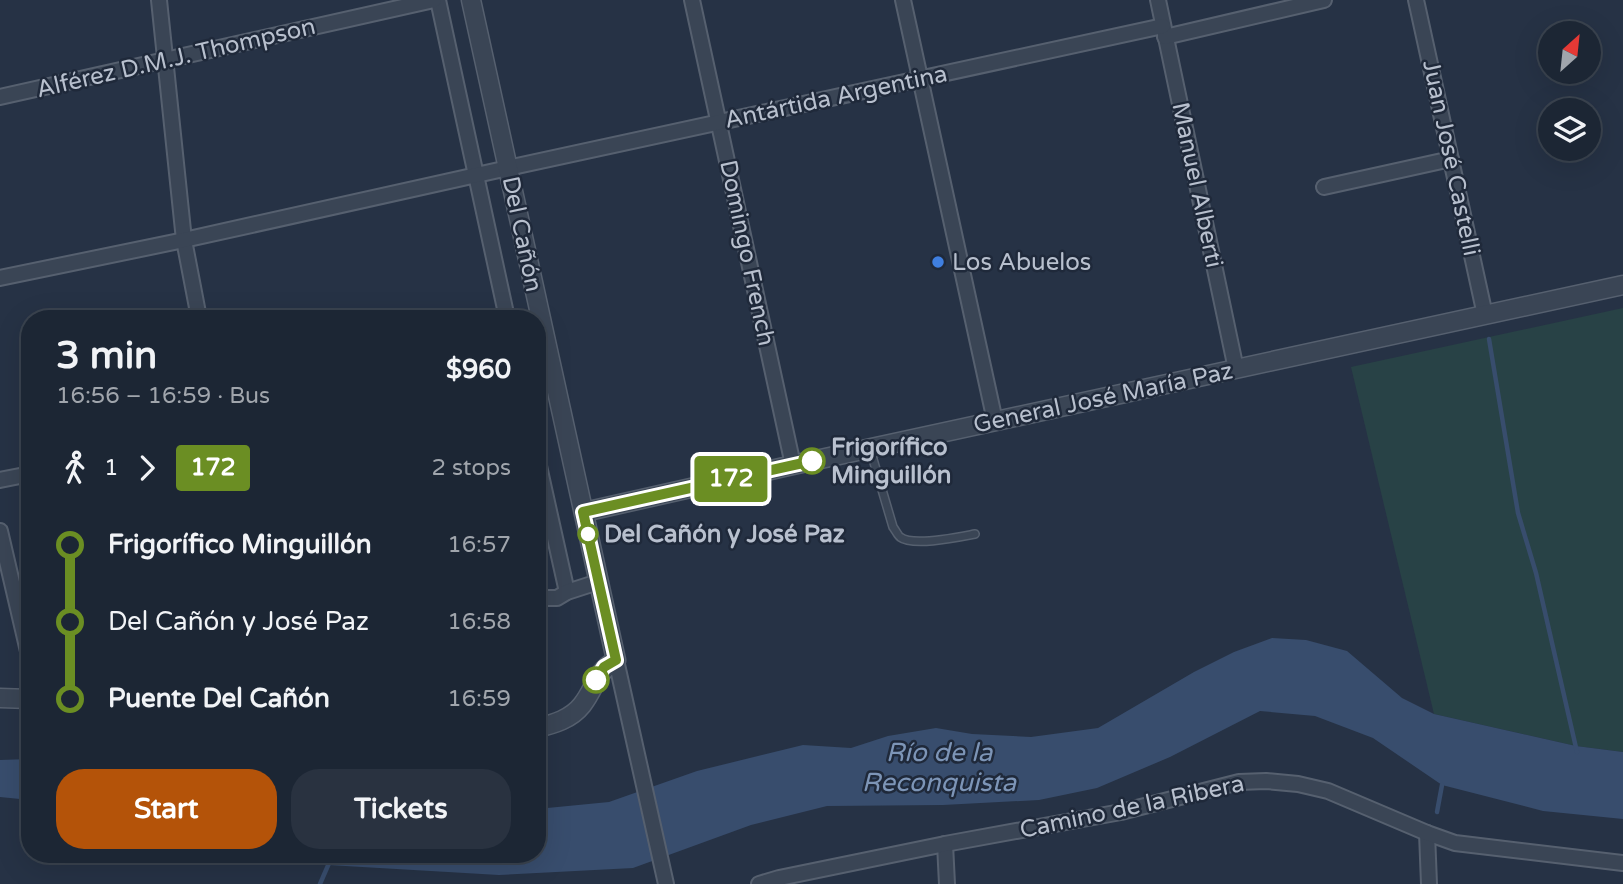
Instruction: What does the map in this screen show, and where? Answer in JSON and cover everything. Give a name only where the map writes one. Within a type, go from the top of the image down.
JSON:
[{"type":"street","points":[[159,0],[184,240],[197,310]]},
{"type":"street","name":"Alférez D.M.J. Thompson","points":[[0,97],[436,0]]},
{"type":"street","name":"Del Cañón","points":[[436,0],[505,310]]},
{"type":"street","name":"Del Cañón","points":[[471,0],[508,168],[534,310]]},
{"type":"street","name":"Domingo French","points":[[692,0],[793,465]]},
{"type":"street","points":[[903,0],[995,421]]},
{"type":"street","name":"Manuel Alberti","points":[[1158,0],[1236,369]]},
{"type":"street","name":"Antártida Argentina","points":[[0,278],[920,79],[1324,0]]},
{"type":"street","name":"Juan José Castelli","points":[[1416,0],[1485,315]]},
{"type":"street","points":[[1324,187],[1451,159]]},
{"type":"street","name":"General José María Paz","points":[[583,512],[1623,285]]},
{"type":"street","name":"Del Cañón","points":[[546,374],[583,512],[665,881]]},
{"type":"street","points":[[0,480],[21,476]]},
{"type":"street","points":[[546,498],[567,592]]},
{"type":"street","points":[[0,531],[21,621]]},
{"type":"street","points":[[546,598],[556,598],[598,582]]},
{"type":"street","points":[[546,726],[572,715],[583,704],[604,667],[616,660]]},
{"type":"street","points":[[0,698],[21,699]]},
{"type":"street","name":"Camino de la Ribera","points":[[759,884],[945,844],[1121,812],[1239,782],[1266,781],[1328,790],[1455,843],[1623,863]]},
{"type":"street","points":[[1427,833],[1429,884]]},
{"type":"street","points":[[945,844],[947,884]]},
{"type":"lane","points":[[870,448],[893,527],[900,537],[912,541],[938,540],[975,534]]},
{"type":"green space","points":[[1623,308],[1623,752],[1576,746],[1434,714],[1351,367]]},
{"type":"water","name":"Río de la Reconquista","points":[[1272,638],[1306,640],[1347,651],[1402,698],[1434,714],[1576,746],[1623,752],[1623,819],[1543,811],[1442,785],[1373,738],[1315,716],[1260,711],[1170,757],[1097,788],[1039,800],[943,805],[827,806],[751,825],[633,868],[499,875],[326,863],[546,863],[546,808],[609,802],[697,771],[803,745],[851,748],[888,736],[936,728],[972,734],[1031,737],[1098,728],[1234,652]]},
{"type":"water","points":[[21,759],[21,799],[0,797],[0,760]]},
{"type":"waterway","points":[[1489,339],[1518,513],[1536,573],[1577,752]]},
{"type":"waterway","points":[[1437,812],[1442,785]]},
{"type":"waterway","points":[[320,884],[329,863]]},
{"type":"bus line","name":"172","points":[[596,680],[604,667],[616,660],[583,512],[812,461]]},
{"type":"place","name":"Los Abuelos","points":[[938,262]]},
{"type":"place","name":"Frigorífico Minguillón","points":[[812,461]]},
{"type":"place","name":"Del Cañón y José Paz","points":[[588,534]]}]
